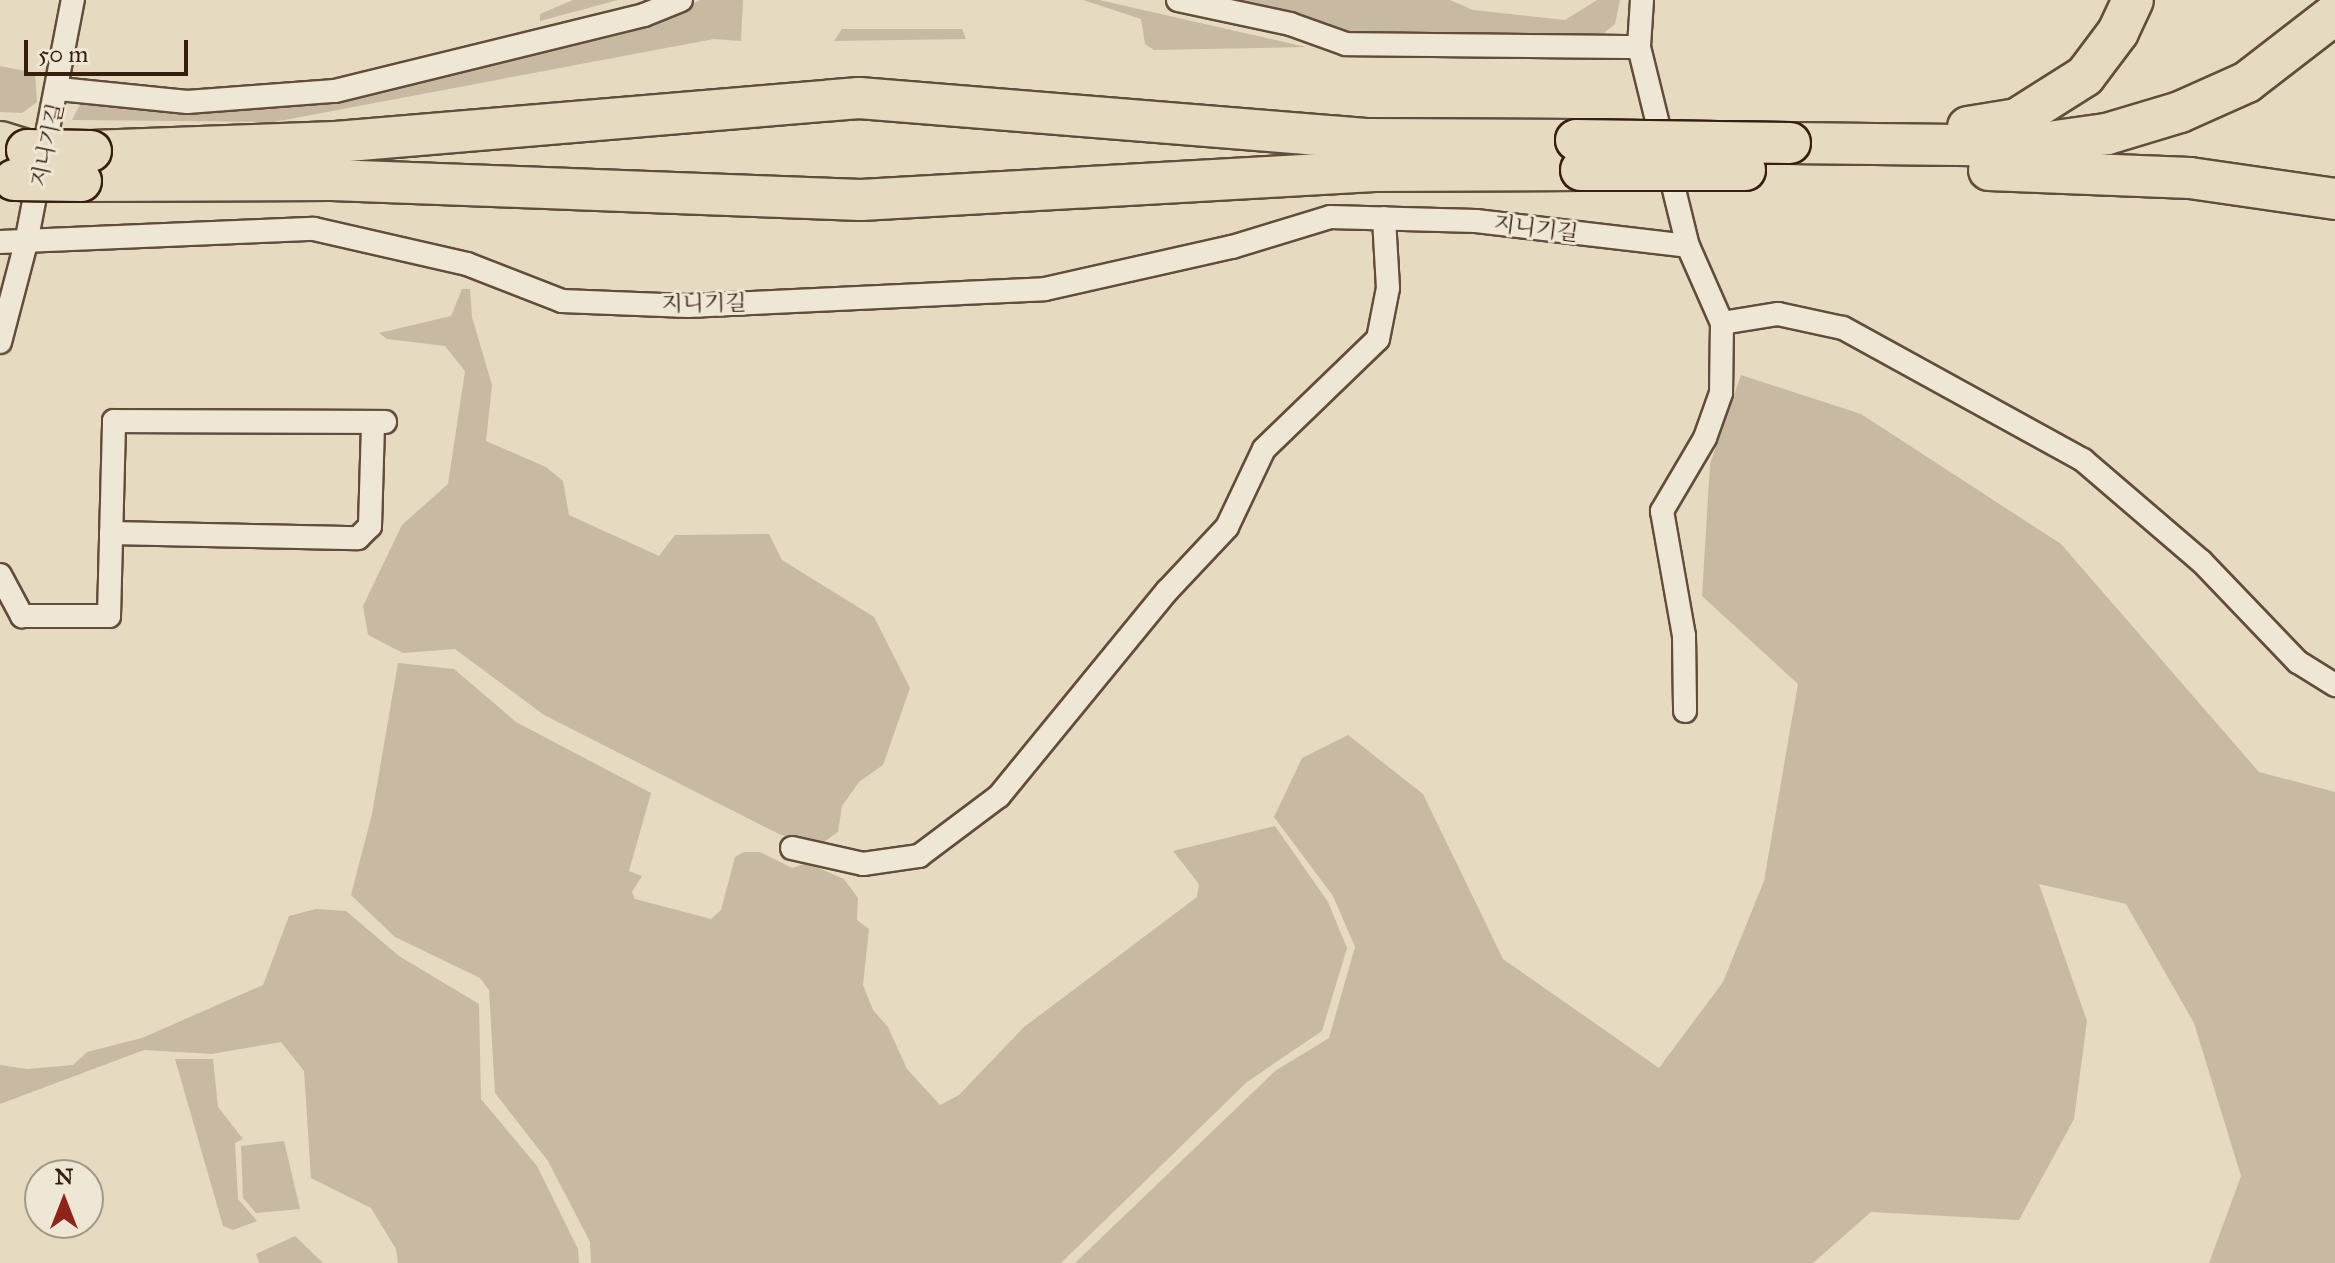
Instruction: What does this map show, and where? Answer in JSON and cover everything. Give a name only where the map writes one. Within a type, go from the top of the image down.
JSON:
[{"type":"highway","points":[[1802,152],[2017,119],[2085,76],[2118,32],[2133,0]]},
{"type":"highway","points":[[7,164],[861,200],[1374,171],[1578,155],[2020,146],[2107,134],[2180,112],[2247,82],[2335,14]]},
{"type":"highway","points":[[2028,170],[2116,154],[2192,127],[2261,94],[2335,43]]},
{"type":"highway","points":[[86,166],[859,98],[1578,155]]},
{"type":"highway","points":[[1802,152],[2028,170],[2190,178],[2335,199]]},
{"type":"street","name":"지니기길","points":[[0,342],[26,243],[59,89],[73,0]]},
{"type":"street","points":[[59,89],[187,102],[335,91],[644,15],[681,0]]},
{"type":"street","points":[[1178,0],[1290,24],[1346,44],[1639,47]]},
{"type":"street","points":[[1642,0],[1639,47],[1688,246],[1722,323],[1721,393],[1705,438],[1662,511],[1684,636],[1685,711]]},
{"type":"street","name":"지니기길","points":[[0,242],[314,229],[467,264],[562,301],[688,306],[1045,289],[1232,247],[1330,217],[1476,221],[1688,246]]},
{"type":"street","points":[[792,848],[863,864],[919,856],[999,796],[1167,591],[1227,527],[1264,449],[1378,339],[1388,288],[1384,218]]},
{"type":"street","points":[[1722,323],[1778,314],[1843,328],[2083,460],[2201,561],[2298,662],[2335,685]]},
{"type":"street","points":[[0,575],[22,616],[109,616],[111,533],[114,421],[379,422],[370,526],[358,538],[111,533]]},
{"type":"shaded area","points":[[573,0],[618,0],[540,21],[540,14]]},
{"type":"shaded area","points":[[701,0],[743,0],[741,41],[714,39],[274,122],[72,120],[81,103],[213,109],[649,21]]},
{"type":"shaded area","points":[[1083,0],[1099,0],[1306,47],[1154,50],[1145,44],[1141,19]]},
{"type":"shaded area","points":[[1215,0],[1450,0],[1473,10],[1565,20],[1597,0],[1620,0],[1615,24],[1598,38],[1362,34]]},
{"type":"shaded area","points":[[842,29],[962,29],[966,39],[834,41]]},
{"type":"shaded area","points":[[0,66],[35,73],[37,102],[22,113],[0,112]]},
{"type":"shaded area","points":[[462,289],[470,289],[472,317],[492,385],[486,441],[546,467],[563,481],[569,515],[659,556],[675,535],[769,534],[782,560],[874,617],[910,688],[883,765],[859,782],[842,806],[838,832],[824,842],[781,835],[544,715],[455,649],[403,653],[368,635],[363,606],[402,525],[448,484],[465,371],[445,346],[387,339],[379,333],[451,316]]},
{"type":"shaded area","points":[[1741,375],[1861,414],[2061,544],[2259,772],[2335,792],[2335,1263],[2209,1263],[2241,1176],[2194,1023],[2126,904],[2039,884],[2087,1021],[2074,1119],[2019,1220],[1871,1212],[1813,1263],[1075,1263],[1275,1071],[1329,1038],[1355,947],[1333,896],[1274,817],[1302,758],[1348,735],[1423,794],[1503,959],[1659,1068],[1723,982],[1764,881],[1798,684],[1702,596],[1710,464]]},
{"type":"shaded area","points":[[398,663],[454,669],[516,722],[651,793],[629,871],[642,876],[632,892],[635,899],[711,919],[721,910],[735,857],[744,852],[760,852],[792,868],[807,863],[844,879],[858,898],[857,920],[869,929],[863,985],[873,1010],[888,1027],[907,1069],[940,1105],[959,1095],[1024,1027],[1197,897],[1199,884],[1173,851],[1275,826],[1328,902],[1347,948],[1322,1031],[1247,1082],[1061,1263],[591,1263],[590,1242],[548,1161],[495,1093],[489,990],[480,978],[395,937],[351,895],[372,814]]},
{"type":"shaded area","points":[[316,909],[346,911],[399,956],[479,1004],[481,1099],[537,1166],[578,1249],[579,1263],[398,1263],[396,1249],[371,1208],[311,1178],[304,1071],[281,1042],[212,1054],[144,1050],[0,1104],[0,1065],[27,1069],[73,1065],[87,1052],[142,1038],[263,985],[289,916]]},
{"type":"shaded area","points":[[175,1059],[213,1059],[218,1107],[243,1139],[235,1143],[238,1199],[257,1221],[233,1230],[223,1226]]},
{"type":"shaded area","points":[[284,1141],[300,1209],[256,1213],[243,1198],[241,1146]]},
{"type":"shaded area","points":[[295,1236],[323,1263],[259,1263],[256,1254]]}]
